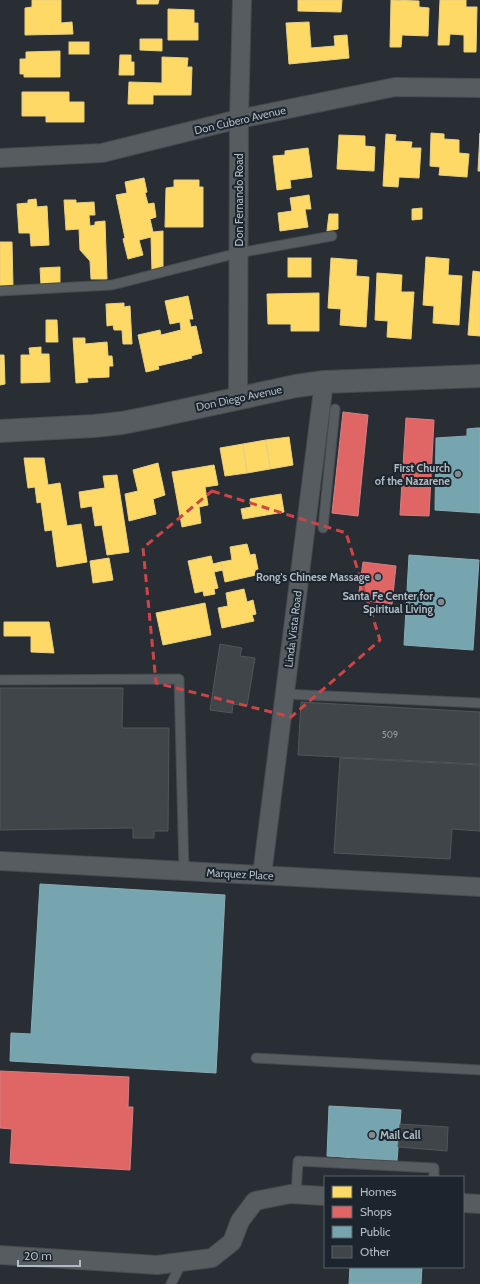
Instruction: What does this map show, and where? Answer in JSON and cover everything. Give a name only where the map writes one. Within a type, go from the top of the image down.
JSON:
[{"type":"street","name":"Don Fernando Road","points":[[238,399],[239,119],[242,0]]},
{"type":"street","name":"Don Cubero Avenue","points":[[0,158],[102,153],[239,119],[395,87],[480,88]]},
{"type":"street","name":"Don Diego Avenue","points":[[0,431],[122,423],[296,386],[324,382],[480,376]]},
{"type":"street","name":"Linda Vista Road","points":[[262,875],[324,382]]},
{"type":"street","name":"Marquez Place","points":[[0,861],[480,887]]},
{"type":"street","points":[[0,1256],[157,1265],[212,1258],[232,1242],[240,1221],[255,1201],[290,1194],[324,1196]]},
{"type":"street","points":[[464,1203],[480,1204]]},
{"type":"lane","points":[[0,291],[112,285],[238,253],[332,236]]},
{"type":"lane","points":[[324,528],[335,409]]},
{"type":"lane","points":[[0,680],[179,678],[184,871]]},
{"type":"lane","points":[[284,694],[480,703]]},
{"type":"lane","points":[[256,1058],[480,1070]]},
{"type":"lane","points":[[296,1195],[298,1161],[434,1168],[434,1176]]},
{"type":"lane","points":[[171,1284],[182,1262]]},
{"type":"highlighted area","points":[[212,491],[346,533],[380,640],[291,717],[156,683],[143,548]]},
{"type":"building: Homes","points":[[32,0],[61,0],[61,23],[72,22],[73,34],[25,35],[25,8],[32,7]]},
{"type":"building: Homes","points":[[137,0],[159,0],[158,4],[137,4]]},
{"type":"building: Homes","points":[[298,0],[342,0],[341,12],[298,11]]},
{"type":"building: Homes","points":[[391,0],[419,1],[419,7],[429,8],[428,36],[402,35],[401,47],[390,47]]},
{"type":"building: Homes","points":[[440,0],[466,0],[466,7],[477,7],[476,52],[464,52],[464,35],[450,34],[449,45],[438,45]]},
{"type":"building: Homes","points":[[168,9],[194,10],[194,23],[198,23],[198,40],[168,40]]},
{"type":"building: Homes","points":[[309,22],[311,48],[335,46],[334,36],[347,35],[349,58],[289,64],[286,23]]},
{"type":"building: Homes","points":[[140,39],[162,39],[162,51],[140,50]]},
{"type":"building: Homes","points":[[69,42],[89,42],[89,54],[69,54]]},
{"type":"building: Homes","points":[[60,51],[60,77],[24,77],[24,74],[20,74],[20,59],[26,59],[26,52]]},
{"type":"building: Homes","points":[[120,55],[131,55],[131,62],[134,62],[134,75],[119,75]]},
{"type":"building: Homes","points":[[162,57],[188,58],[187,67],[192,67],[191,95],[153,95],[153,104],[128,104],[129,82],[162,83]]},
{"type":"building: Homes","points":[[22,92],[69,92],[69,102],[84,102],[84,122],[46,122],[46,116],[22,116]]},
{"type":"building: Homes","points":[[431,133],[444,134],[444,139],[459,140],[459,153],[469,154],[467,177],[439,175],[440,167],[430,166]]},
{"type":"building: Homes","points":[[480,133],[480,171],[478,171]]},
{"type":"building: Homes","points":[[386,134],[396,135],[395,141],[412,142],[411,148],[421,148],[419,178],[399,177],[398,187],[383,186]]},
{"type":"building: Homes","points":[[339,135],[365,136],[365,146],[375,147],[374,171],[337,169]]},
{"type":"building: Homes","points":[[308,148],[312,177],[290,180],[291,188],[277,190],[273,156],[285,155],[285,151]]},
{"type":"building: Homes","points":[[144,178],[147,192],[145,193],[148,204],[154,203],[156,217],[150,219],[153,232],[163,231],[163,270],[152,272],[151,237],[139,240],[143,255],[128,259],[123,239],[125,238],[116,195],[127,193],[125,182]]},
{"type":"building: Homes","points":[[174,180],[199,180],[199,187],[203,187],[203,227],[165,227],[166,188],[174,187]]},
{"type":"building: Homes","points":[[309,195],[311,209],[305,209],[308,227],[280,231],[278,213],[292,211],[290,198]]},
{"type":"building: Homes","points":[[36,199],[37,207],[47,206],[49,245],[31,246],[30,233],[19,233],[17,204],[28,203],[28,200]]},
{"type":"building: Homes","points":[[64,200],[76,200],[76,203],[94,202],[95,215],[89,215],[90,226],[95,225],[95,222],[105,221],[107,279],[91,279],[90,261],[80,250],[79,229],[66,230]]},
{"type":"building: Homes","points":[[422,208],[422,219],[412,220],[412,209]]},
{"type":"building: Homes","points":[[329,214],[338,214],[338,229],[327,231]]},
{"type":"building: Homes","points":[[0,242],[12,242],[13,286],[0,286]]},
{"type":"building: Homes","points":[[426,257],[449,259],[448,275],[462,276],[459,325],[433,323],[434,306],[423,305]]},
{"type":"building: Homes","points":[[288,258],[311,258],[311,277],[288,277]]},
{"type":"building: Homes","points":[[331,258],[357,260],[356,276],[369,277],[366,327],[340,325],[341,309],[328,308]]},
{"type":"building: Homes","points":[[60,267],[60,285],[41,285],[40,268]]},
{"type":"building: Homes","points":[[473,271],[480,272],[480,336],[468,335]]},
{"type":"building: Homes","points":[[377,273],[402,275],[401,292],[414,292],[411,339],[387,337],[388,321],[375,320]]},
{"type":"building: Homes","points":[[319,293],[319,331],[291,331],[291,324],[268,324],[267,294]]},
{"type":"building: Homes","points":[[188,296],[193,319],[189,319],[191,327],[196,326],[202,353],[191,356],[192,358],[158,366],[159,369],[146,372],[138,335],[160,330],[161,335],[181,330],[180,322],[170,324],[165,301]]},
{"type":"building: Homes","points":[[124,303],[124,307],[130,306],[132,344],[123,344],[122,330],[114,330],[113,325],[107,326],[106,304]]},
{"type":"building: Homes","points":[[46,320],[57,320],[58,342],[46,342]]},
{"type":"building: Homes","points":[[73,338],[85,338],[85,344],[107,342],[108,356],[112,356],[113,366],[109,366],[109,377],[87,378],[88,382],[76,383]]},
{"type":"building: Homes","points":[[41,347],[41,354],[49,354],[50,382],[21,383],[21,355],[30,355],[29,348]]},
{"type":"building: Homes","points":[[0,355],[4,355],[5,384],[0,385]]},
{"type":"building: Homes","points":[[289,437],[293,465],[270,469],[266,440]]},
{"type":"building: Homes","points":[[266,440],[270,469],[247,473],[243,444]]},
{"type":"building: Homes","points":[[243,444],[247,473],[225,476],[220,448]]},
{"type":"building: Homes","points":[[24,458],[44,458],[48,485],[60,483],[67,526],[81,524],[87,562],[57,567],[52,530],[45,531],[41,502],[37,503],[35,487],[28,488]]},
{"type":"building: Homes","points":[[158,463],[165,495],[153,499],[156,514],[129,521],[125,494],[138,491],[133,470]]},
{"type":"building: Homes","points":[[214,465],[218,485],[205,487],[208,505],[199,507],[201,523],[182,527],[172,472]]},
{"type":"building: Homes","points":[[117,475],[129,552],[107,555],[102,525],[95,526],[92,506],[81,508],[79,492],[105,488],[103,476]]},
{"type":"building: Homes","points":[[281,494],[284,512],[243,519],[241,509],[251,507],[250,499]]},
{"type":"building: Homes","points":[[247,544],[250,555],[255,554],[258,569],[255,570],[256,575],[225,582],[221,562],[232,560],[230,547]]},
{"type":"building: Homes","points":[[211,556],[213,564],[221,562],[223,570],[214,572],[218,588],[214,589],[215,594],[204,596],[203,591],[195,593],[188,561]]},
{"type":"building: Homes","points":[[109,558],[113,580],[93,583],[90,561]]},
{"type":"building: Homes","points":[[244,589],[247,602],[253,600],[256,614],[252,615],[254,621],[222,628],[218,608],[228,606],[226,593]]},
{"type":"building: Homes","points":[[205,603],[211,635],[163,645],[156,613]]},
{"type":"building: Homes","points":[[4,622],[49,622],[54,653],[31,652],[31,636],[4,636]]},
{"type":"building: Shops","points":[[343,412],[368,415],[358,516],[332,513]]},
{"type":"building: Shops","points":[[406,418],[434,420],[429,516],[400,515]]},
{"type":"building: Shops","name":"Rong's Chinese Massage","points":[[363,562],[396,566],[392,604],[358,600]]},
{"type":"building: Shops","points":[[0,1071],[129,1077],[128,1107],[133,1107],[130,1170],[10,1163],[12,1129],[0,1128]]},
{"type":"building: Public","name":"First Church of the Nazarene","points":[[480,428],[480,513],[435,510],[436,438],[467,436],[467,429]]},
{"type":"building: Public","name":"Santa Fe Center for Spiritual Living","points":[[409,555],[479,560],[473,650],[404,645]]},
{"type":"building: Public","points":[[40,884],[225,895],[216,1073],[10,1061],[11,1033],[31,1034]]},
{"type":"building: Public","points":[[329,1106],[401,1110],[397,1161],[327,1156]]},
{"type":"building: Public","points":[[350,1268],[422,1268],[421,1284],[349,1284]]},
{"type":"building: Other","points":[[220,644],[242,648],[240,656],[255,658],[247,706],[233,704],[232,713],[210,710]]},
{"type":"building: Other","points":[[0,688],[123,688],[122,728],[169,728],[168,831],[154,831],[154,838],[133,838],[133,828],[0,830]]},
{"type":"building: Other","points":[[301,702],[480,712],[480,764],[298,755]]},
{"type":"building: Other","points":[[340,758],[480,765],[480,831],[452,829],[450,859],[334,853]]},
{"type":"building: Other","points":[[400,1124],[448,1127],[447,1151],[398,1147]]},
{"type":"place","name":"First Church of the Nazarene","points":[[458,474]]},
{"type":"place","name":"Rong's Chinese Massage","points":[[378,577]]},
{"type":"place","name":"Santa Fe Center for Spiritual Living","points":[[441,602]]},
{"type":"place","name":"Mail Call","points":[[372,1135]]}]
